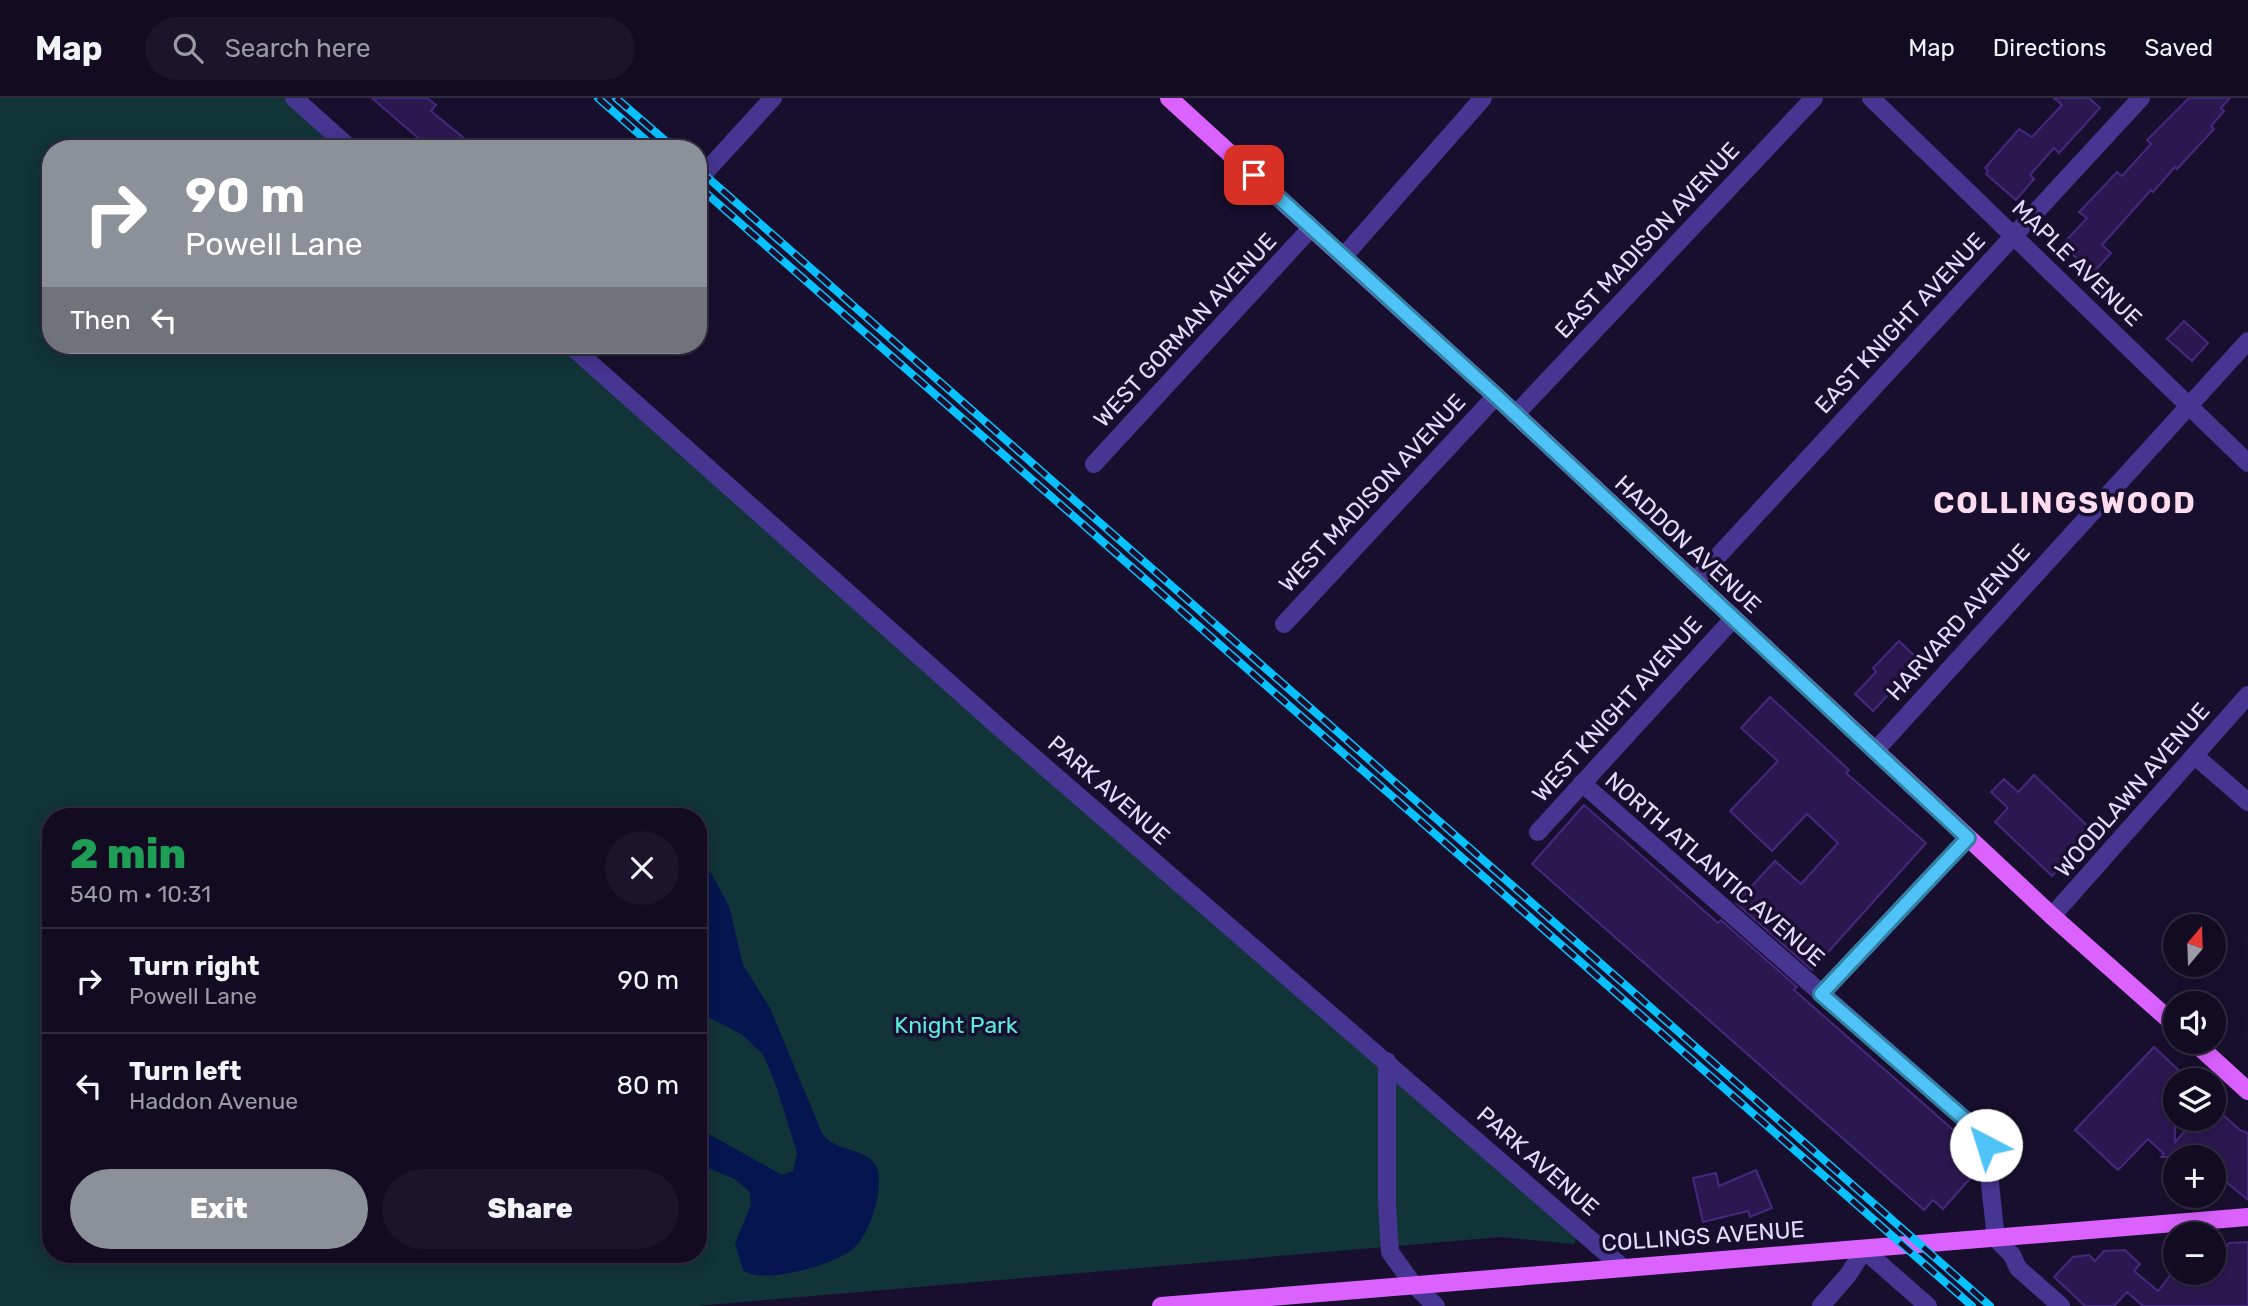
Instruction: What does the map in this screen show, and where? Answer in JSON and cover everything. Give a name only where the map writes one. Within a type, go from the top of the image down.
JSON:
[{"type":"main road","name":"HADDON AVENUE","points":[[1169,98],[1496,396],[1732,620],[2052,916],[2163,1014]]},
{"type":"main road","points":[[2207,1054],[2248,1091]]},
{"type":"main road","name":"COLLINGS AVENUE","points":[[1161,1306],[1621,1266],[1864,1250],[2248,1217]]},
{"type":"street","points":[[295,98],[341,140]]},
{"type":"street","points":[[707,170],[773,98]]},
{"type":"street","points":[[1343,256],[1483,98]]},
{"type":"street","name":"EAST MADISON AVENUE","points":[[1515,415],[1814,98]]},
{"type":"street","name":"MAPLE AVENUE","points":[[1871,98],[2248,463]]},
{"type":"street","name":"EAST KNIGHT AVENUE","points":[[1694,582],[2141,98]]},
{"type":"street","name":"WEST GORMAN AVENUE","points":[[1094,464],[1311,228]]},
{"type":"street","name":"HARVARD AVENUE","points":[[1875,751],[2248,341]]},
{"type":"street","name":"PARK AVENUE","points":[[580,354],[1000,728],[1621,1266]]},
{"type":"street","name":"WEST MADISON AVENUE","points":[[1284,624],[1496,396]]},
{"type":"street","name":"WEST KNIGHT AVENUE","points":[[1538,832],[1732,620]]},
{"type":"street","name":"WOODLAWN AVENUE","points":[[2052,916],[2248,695]]},
{"type":"street","points":[[2195,756],[2248,802]]},
{"type":"street","name":"NORTH ATLANTIC AVENUE","points":[[1582,783],[1985,1137],[1996,1239]]},
{"type":"street","points":[[1821,994],[1968,838]]},
{"type":"street","points":[[1387,1061],[1387,1204],[1391,1252],[1413,1284],[1436,1306]]},
{"type":"street","points":[[1996,1239],[2012,1255],[2018,1268],[2061,1306]]},
{"type":"street","points":[[1821,1306],[1849,1275],[1864,1250],[1928,1306]]},
{"type":"green space","name":"Knight Park","points":[[0,98],[289,98],[337,140],[42,140],[42,354],[580,354],[1580,1231],[1574,1244],[1501,1237],[696,1306],[0,1306]]},
{"type":"shaded area","points":[[707,870],[729,906],[743,965],[770,1008],[822,1133],[835,1144],[868,1157],[878,1171],[877,1200],[866,1232],[855,1247],[833,1260],[800,1271],[766,1276],[743,1270],[735,1243],[751,1205],[750,1192],[735,1179],[707,1168],[707,1133],[782,1175],[793,1171],[797,1153],[776,1085],[763,1054],[741,1034],[707,1017]]},
{"type":"building","points":[[372,98],[427,98],[436,105],[431,111],[466,140],[421,140]]},
{"type":"building","points":[[2054,98],[2089,98],[2100,108],[2059,153],[2054,148],[2030,175],[2034,179],[2016,200],[1986,174],[1988,171],[1985,168],[2019,129],[2032,137],[2062,105]]},
{"type":"building","points":[[2189,98],[2230,98],[2221,108],[2224,111],[2211,126],[2214,129],[2177,169],[2175,167],[2153,192],[2151,190],[2102,245],[2111,253],[2093,273],[2062,245],[2087,218],[2079,212],[2117,172],[2122,176],[2151,144],[2147,140]]},
{"type":"building","points":[[2184,321],[2208,343],[2192,361],[2167,339]]},
{"type":"building","points":[[1899,641],[1920,661],[1873,711],[1855,694],[1876,672],[1873,668]]},
{"type":"building","points":[[1770,697],[1849,770],[1846,773],[1926,843],[1812,970],[1736,903],[1775,861],[1801,884],[1838,843],[1807,814],[1772,851],[1730,811],[1778,761],[1741,728]]},
{"type":"building","points":[[2034,775],[2094,832],[2052,876],[1995,822],[2008,808],[1991,792],[2004,779],[2018,792]]},
{"type":"building","points":[[1584,805],[1718,923],[1721,920],[1797,987],[1794,990],[1975,1149],[1963,1165],[1974,1174],[1943,1209],[1933,1200],[1924,1210],[1532,864]]},
{"type":"building","points":[[2154,1047],[2176,1068],[2163,1068],[2163,1131],[2175,1131],[2175,1142],[2185,1131],[2226,1131],[2226,1118],[2240,1130],[2248,1133],[2248,1200],[2226,1182],[2226,1145],[2163,1145],[2163,1153],[2148,1139],[2118,1170],[2075,1130]]},
{"type":"building","points":[[1756,1170],[1772,1208],[1750,1217],[1748,1211],[1703,1222],[1693,1178],[1716,1173],[1719,1186]]},
{"type":"building","points":[[2248,1242],[2248,1306],[2143,1306],[2127,1292],[2114,1306],[2085,1306],[2054,1277],[2073,1257],[2089,1255],[2095,1261],[2104,1251],[2125,1250],[2140,1264],[2134,1271],[2158,1291],[2163,1285],[2226,1285],[2226,1247],[2229,1243]]},
{"type":"railway","points":[[598,98],[646,140]]},
{"type":"railway","points":[[616,98],[665,140]]},
{"type":"railway","points":[[707,177],[1990,1306]]},
{"type":"railway","points":[[707,194],[1972,1306]]},
{"type":"district","name":"COLLINGSWOOD","points":[[2065,503]]},
{"type":"route","points":[[1254,175],[1496,396],[1732,620],[1968,838],[1821,994],[1985,1137],[1986,1145]]}]
